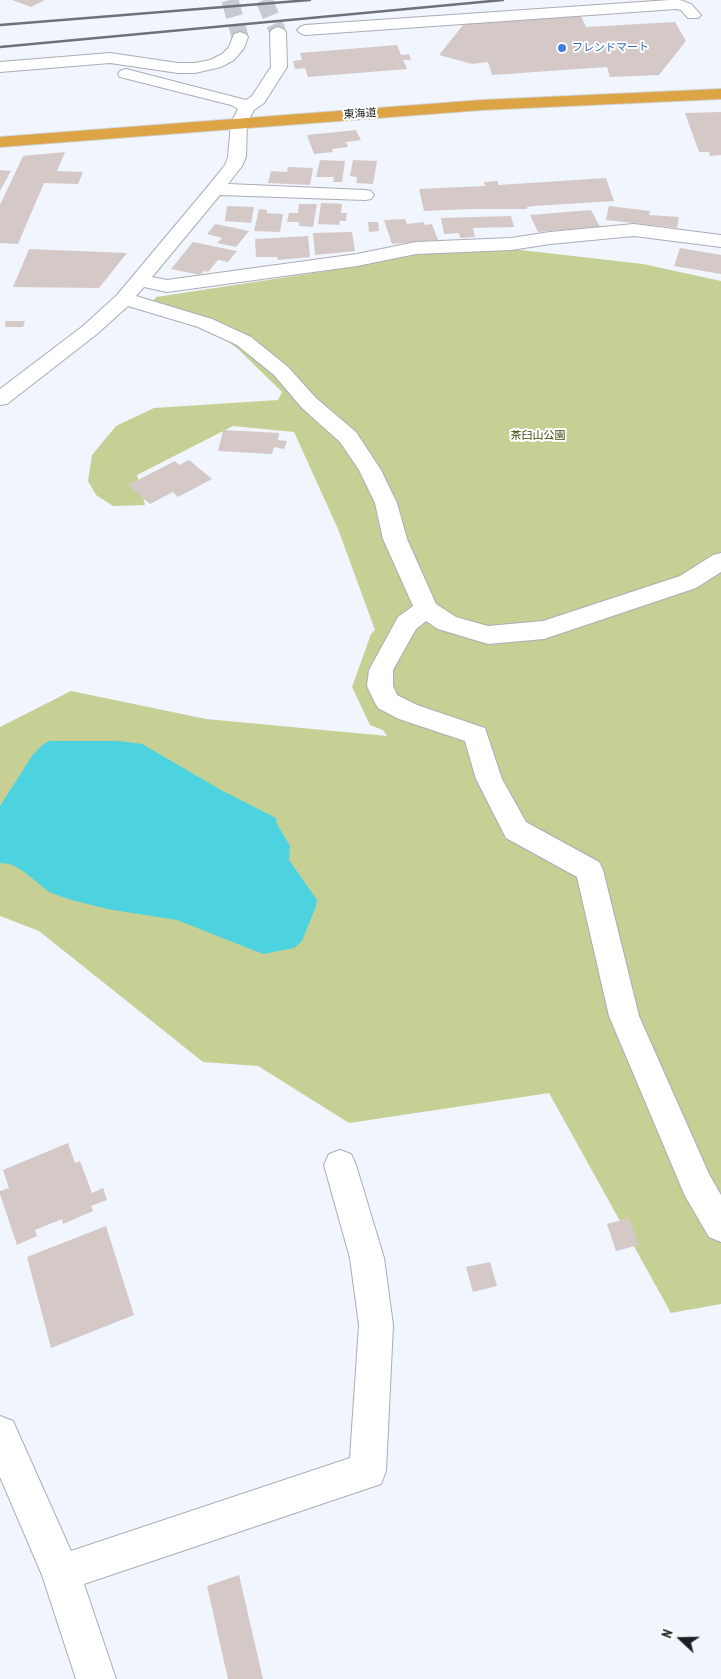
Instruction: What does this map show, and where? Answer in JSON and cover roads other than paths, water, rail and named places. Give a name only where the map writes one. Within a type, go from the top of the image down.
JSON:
[{"type":"highway","name":"東海道","points":[[0,142],[243,115],[721,94]]},
{"type":"street","points":[[279,67],[281,30],[305,30],[678,4],[686,7],[693,15]]},
{"type":"street","points":[[243,115],[258,99],[305,30]]},
{"type":"street","points":[[0,67],[110,58],[178,68],[195,68],[215,64],[228,57],[236,48],[240,38]]},
{"type":"street","points":[[0,399],[90,330],[124,299],[215,189],[233,166],[237,157],[243,115],[237,101],[126,74]]},
{"type":"street","points":[[215,189],[365,195]]},
{"type":"street","points":[[140,280],[166,286],[356,260],[416,248],[511,244],[550,238],[634,230],[721,240]]},
{"type":"street","points":[[124,299],[205,323],[244,341],[281,371],[309,403],[348,438],[370,470],[386,503],[394,539],[426,609],[447,623],[488,635],[544,630],[688,582],[721,561]]},
{"type":"street","points":[[426,609],[407,623],[382,670],[380,686],[387,701],[408,712],[476,735],[489,779],[516,830],[588,870],[624,1016],[697,1185],[721,1226]]},
{"type":"street","points":[[62,1573],[368,1471],[376,1325],[366,1258],[340,1165]]},
{"type":"street","points":[[0,1434],[62,1573],[96,1679]]},
{"type":"water","points":[[49,741],[119,741],[142,744],[221,790],[276,818],[277,824],[290,846],[289,860],[317,900],[302,941],[294,948],[263,954],[177,920],[107,909],[68,899],[49,892],[23,871],[10,864],[0,863],[0,806],[32,756],[41,746]]},
{"type":"tunnel","points":[[230,0],[240,37]]},
{"type":"tunnel","points":[[264,0],[278,32]]},
{"type":"railway","points":[[0,25],[310,0]]},
{"type":"railway","points":[[0,47],[503,0]]},
{"type":"place","name":"フレンドマート","points":[[562,48]]},
{"type":"park label","name":"茶臼山公園","points":[[538,436]]}]
